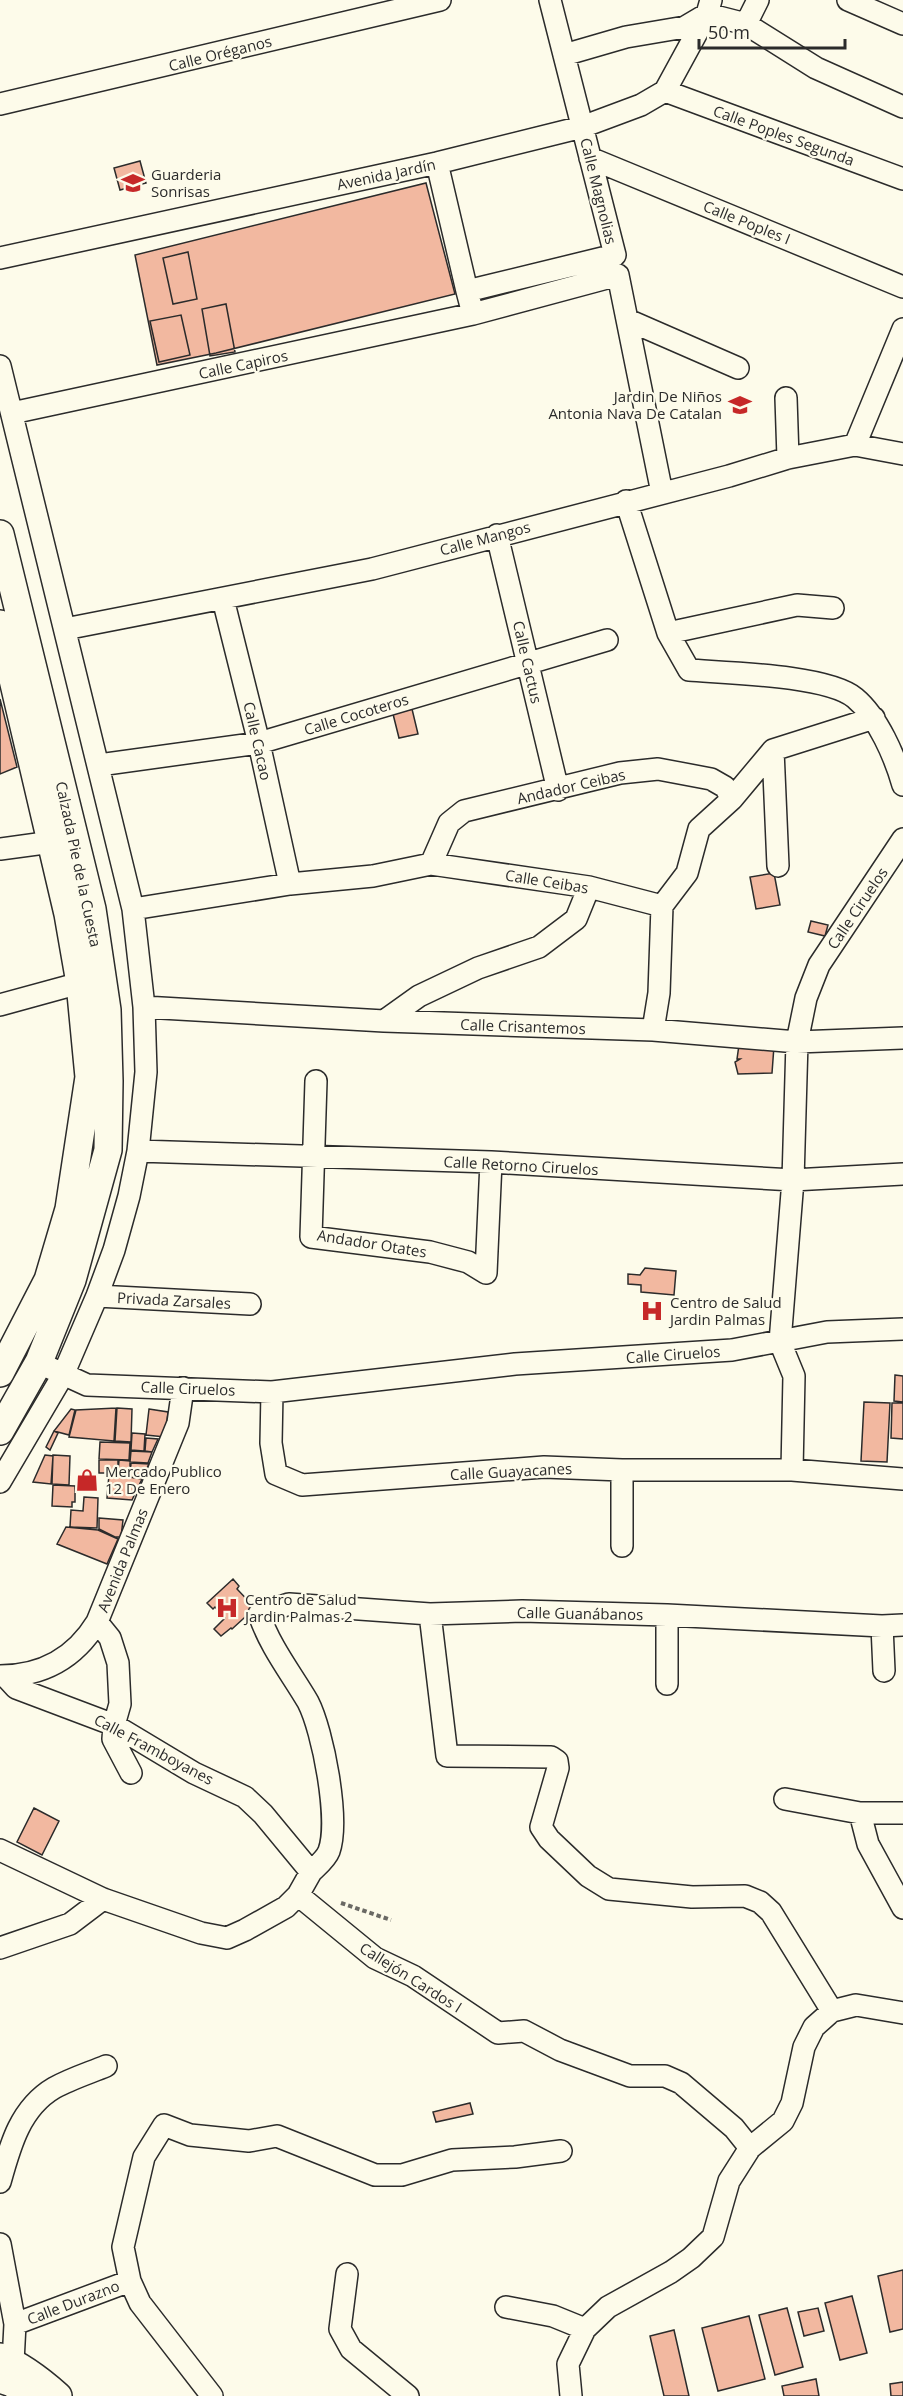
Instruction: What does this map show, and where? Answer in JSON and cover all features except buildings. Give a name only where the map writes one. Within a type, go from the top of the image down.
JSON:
[{"type":"main road","name":"Calzada Pie de la Cuesta","points":[[0,534],[92,909],[107,1010],[108,1150],[72,1280],[39,1362],[0,1431]]},
{"type":"main road","name":"Calzada Pie de la Cuesta","points":[[0,624],[52,842],[80,983],[89,1077],[69,1209],[48,1280],[0,1372]]},
{"type":"main road","points":[[4,2366],[12,2383],[30,2396]]},
{"type":"main road","points":[[4,2366],[41,2380],[58,2396]]},
{"type":"street","name":"Calle Oréganos","points":[[0,104],[440,0]]},
{"type":"street","name":"Calle Magnolias","points":[[550,0],[616,265],[662,493]]},
{"type":"street","points":[[746,24],[758,0]]},
{"type":"street","points":[[848,0],[903,24]]},
{"type":"street","points":[[564,55],[626,37],[685,27],[709,7]]},
{"type":"street","points":[[709,7],[746,24],[816,68],[903,107]]},
{"type":"street","points":[[665,91],[709,7]]},
{"type":"street","name":"Avenida Jardín","points":[[0,258],[437,163],[582,128],[641,105],[665,91]]},
{"type":"street","name":"Calle Poples Segunda","points":[[665,91],[903,179]]},
{"type":"street","name":"Calle Poples I","points":[[590,158],[903,287]]},
{"type":"street","points":[[437,163],[473,314]]},
{"type":"street","points":[[467,291],[616,265]]},
{"type":"street","name":"Calle Capiros","points":[[12,413],[473,314],[616,265]]},
{"type":"street","points":[[628,320],[738,368]]},
{"type":"street","points":[[855,445],[903,329]]},
{"type":"street","points":[[0,366],[134,909],[144,1007],[146,1072],[138,1150],[129,1196],[114,1250],[63,1375],[0,1482]]},
{"type":"street","points":[[786,398],[788,458]]},
{"type":"street","name":"Calle Mangos","points":[[65,629],[372,569],[788,458],[855,445],[903,454]]},
{"type":"street","points":[[627,501],[668,633],[689,670],[792,678],[828,686],[854,697],[874,718],[897,763],[903,785]]},
{"type":"street","name":"Calle Cactus","points":[[497,535],[558,790]]},
{"type":"street","name":"Calle Cacao","points":[[223,599],[259,743],[290,884]]},
{"type":"street","points":[[668,633],[797,605],[833,608]]},
{"type":"street","name":"Calle Cocoteros","points":[[99,765],[259,743],[608,640]]},
{"type":"street","points":[[653,1030],[659,993],[662,906],[687,873],[699,829],[732,799],[773,750],[874,718]]},
{"type":"street","points":[[773,750],[778,866]]},
{"type":"street","name":"Andador Ceibas","points":[[431,864],[449,823],[464,811],[558,790],[620,773],[658,769],[711,779],[725,787],[732,799]]},
{"type":"street","name":"Calle Ciruelos","points":[[39,1362],[63,1375],[87,1384],[272,1392],[515,1364],[732,1350],[780,1342],[793,1180],[796,1042],[806,998],[819,965],[903,839]]},
{"type":"street","points":[[0,849],[52,842]]},
{"type":"street","name":"Calle Ceibas","points":[[134,909],[290,884],[373,876],[431,864],[589,887],[662,906]]},
{"type":"street","points":[[384,1021],[419,996],[468,972],[539,947],[576,919],[589,887]]},
{"type":"street","points":[[0,1005],[80,983]]},
{"type":"street","name":"Calle Crisantemos","points":[[144,1007],[384,1021],[653,1030],[796,1042],[903,1038]]},
{"type":"street","points":[[312,1158],[316,1081]]},
{"type":"street","name":"Calle Retorno Ciruelos","points":[[138,1150],[312,1158],[490,1162],[793,1180],[903,1174]]},
{"type":"street","name":"Andador Otates","points":[[312,1158],[311,1237],[430,1252],[468,1262],[486,1274],[490,1162]]},
{"type":"street","name":"Privada Zarsales","points":[[97,1296],[250,1304]]},
{"type":"street","points":[[792,1470],[794,1376],[780,1342],[827,1332],[901,1332]]},
{"type":"street","name":"Avenida Palmas","points":[[3,1676],[47,1668],[69,1656],[86,1641],[97,1622],[178,1423],[183,1388]]},
{"type":"street","name":"Calle Guayacanes","points":[[272,1392],[271,1443],[276,1474],[302,1485],[544,1467],[622,1470],[792,1470],[903,1479]]},
{"type":"street","points":[[622,1470],[622,1546]]},
{"type":"street","name":"Calle Guanábanos","points":[[311,1872],[329,1851],[333,1803],[316,1724],[309,1704],[266,1635],[259,1614],[289,1604],[430,1614],[522,1611],[903,1625]]},
{"type":"street","points":[[430,1614],[447,1756],[551,1757],[557,1761],[558,1768],[542,1827],[549,1839],[588,1876],[609,1889],[692,1897],[745,1896],[759,1902],[771,1912],[832,2011]]},
{"type":"street","points":[[667,1684],[668,1615]]},
{"type":"street","points":[[97,1622],[110,1638],[117,1663],[120,1704],[113,1739],[131,1773]]},
{"type":"street","points":[[882,1626],[884,1671]]},
{"type":"street","name":"Calle Framboyanes","points":[[3,1676],[16,1688],[114,1725],[194,1773],[245,1797],[263,1814],[311,1872]]},
{"type":"street","points":[[786,1799],[860,1813],[903,1813]]},
{"type":"street","points":[[860,1813],[868,1844],[903,1908]]},
{"type":"street","points":[[0,1850],[103,1899],[201,1933],[227,1938],[286,1907],[298,1895],[311,1872]]},
{"type":"street","name":"Callejón Cardos I","points":[[298,1895],[375,1958],[413,1976],[498,2033],[524,2031],[560,2050],[630,2076],[665,2076],[681,2083],[734,2128],[750,2148]]},
{"type":"street","points":[[0,1948],[69,1924],[103,1899]]},
{"type":"street","points":[[571,2396],[568,2364],[585,2329],[608,2307],[671,2272],[691,2258],[713,2237],[729,2181],[750,2148],[783,2121],[792,2103],[804,2047],[814,2027],[832,2011],[856,2005],[903,2013]]},
{"type":"street","points":[[0,2182],[13,2136],[30,2109],[53,2088],[106,2066]]},
{"type":"street","points":[[212,2396],[140,2303],[130,2281],[123,2247],[144,2157],[164,2125],[190,2135],[249,2141],[277,2136],[375,2175],[402,2175],[452,2160],[515,2157],[561,2151]]},
{"type":"street","points":[[0,2244],[15,2324],[4,2366]]},
{"type":"street","points":[[347,2274],[340,2329],[351,2349],[408,2396]]},
{"type":"street","name":"Calle Durazno","points":[[15,2324],[130,2281]]},
{"type":"street","points":[[506,2307],[553,2316],[585,2329]]},
{"type":"place","name":"Guarderia Sonrisas","points":[[133,183]]},
{"type":"place","name":"Jardin De Niños Antonia Nava De Catalan","points":[[740,405]]},
{"type":"place","name":"Centro de Salud Jardin Palmas","points":[[652,1311]]},
{"type":"place","name":"Mercado Publico 12 De Enero","points":[[87,1480]]},
{"type":"place","name":"Centro de Salud Jardin Palmas 2","points":[[227,1608]]}]
